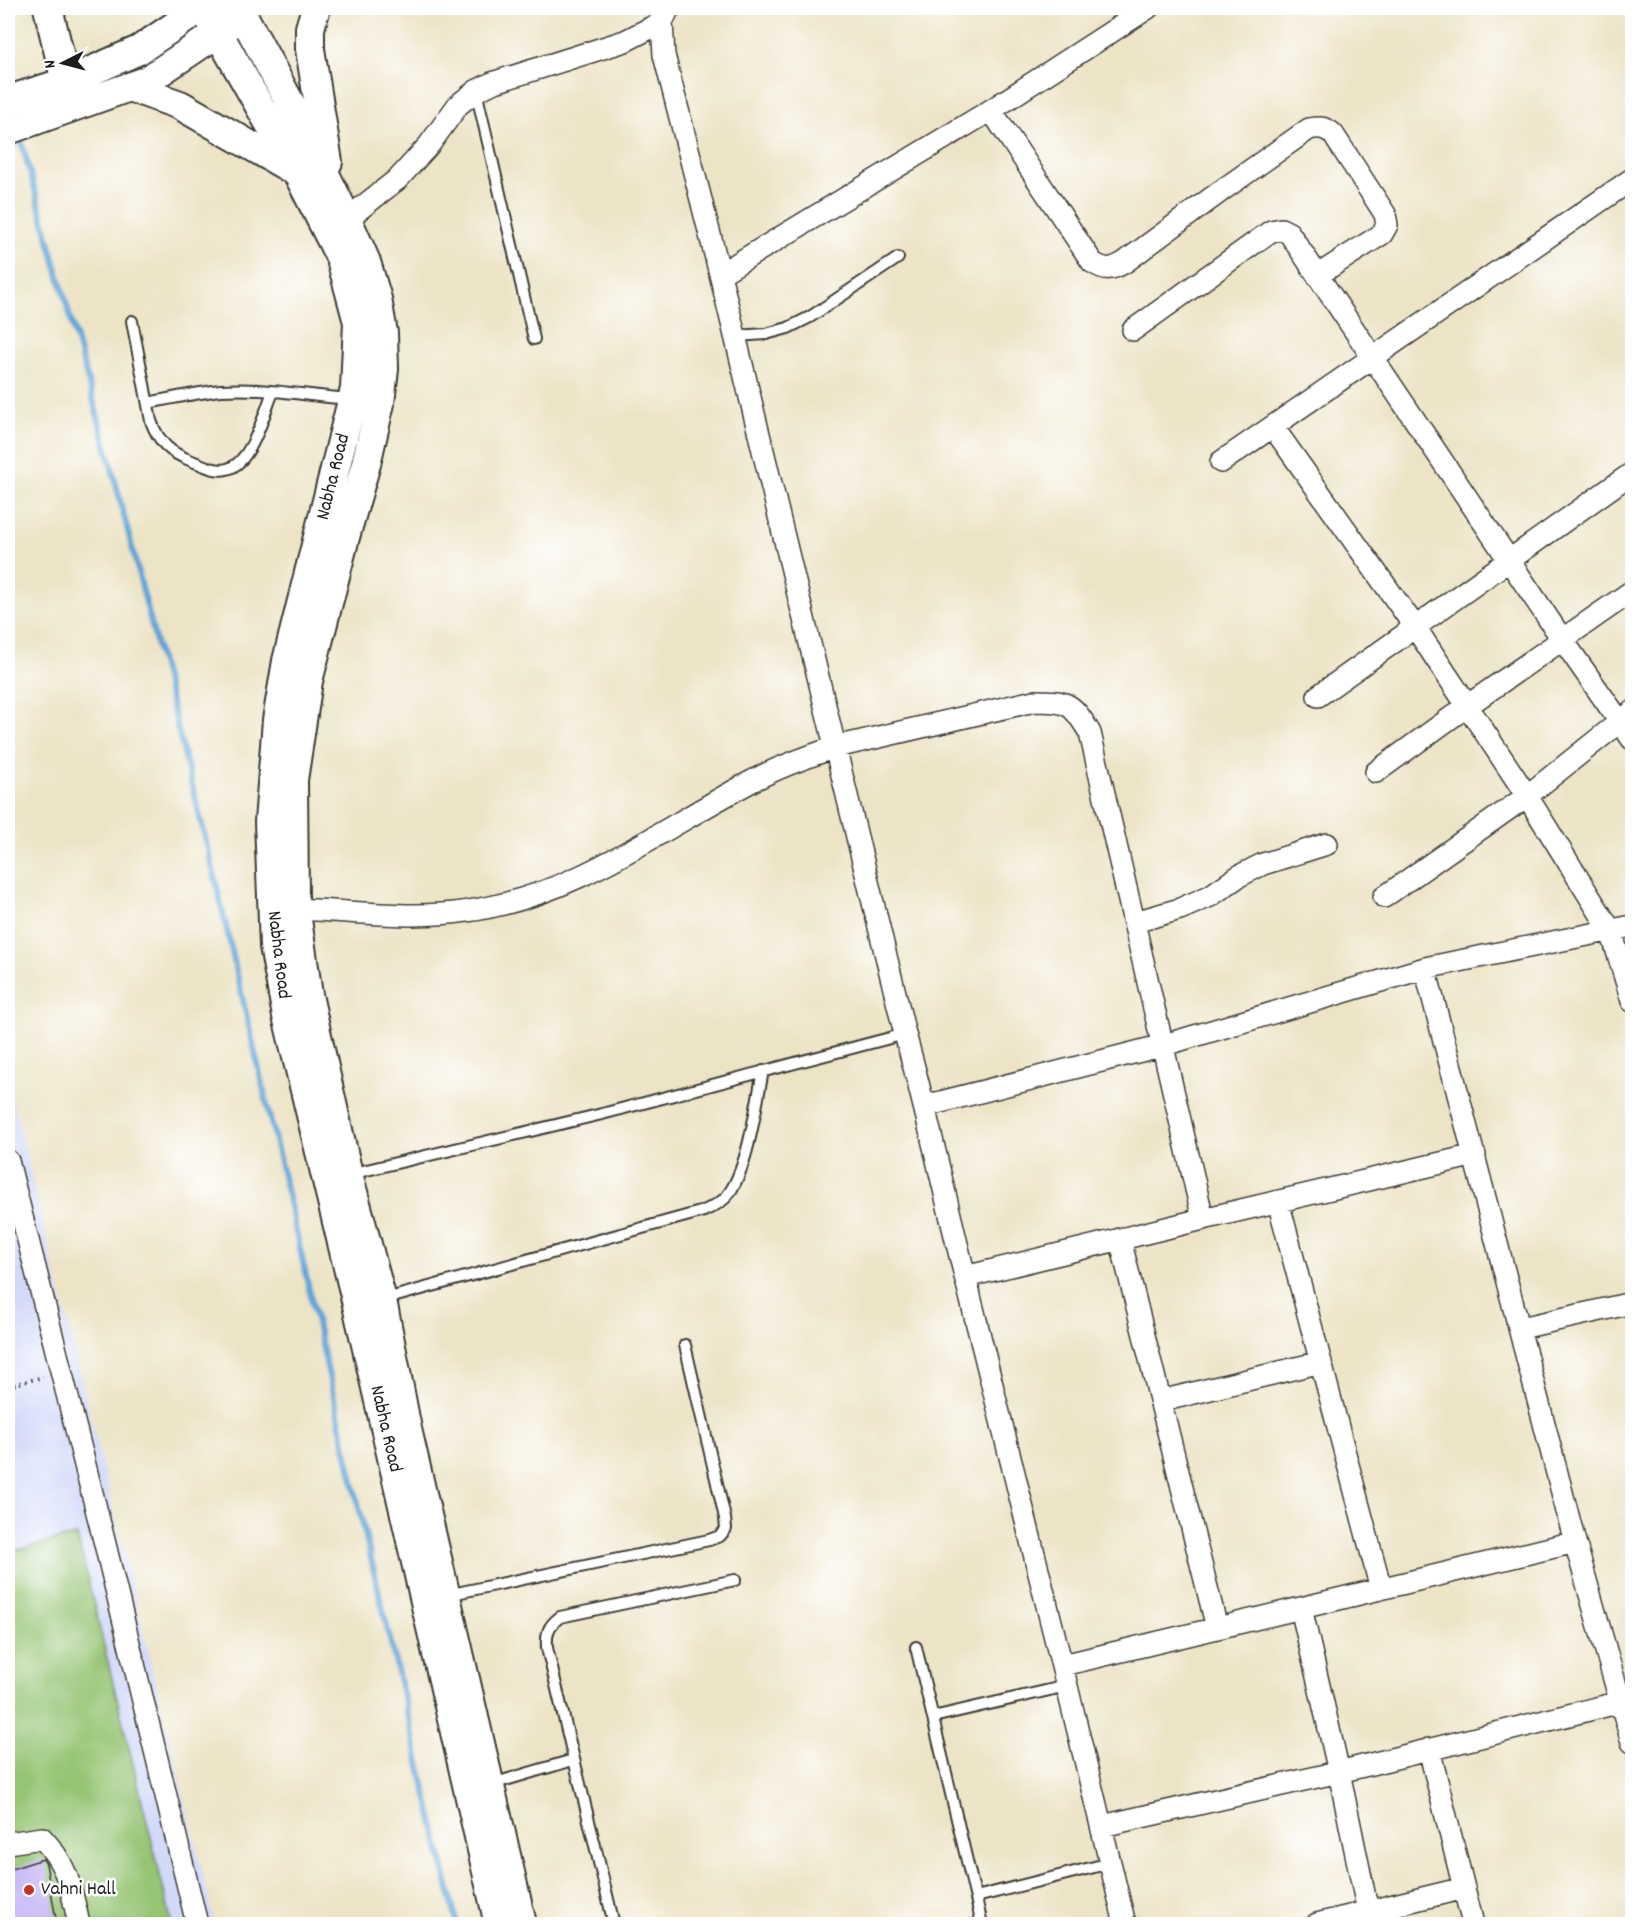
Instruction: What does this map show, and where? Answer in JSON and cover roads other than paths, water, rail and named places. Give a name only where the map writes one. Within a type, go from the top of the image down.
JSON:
[{"type":"main road","points":[[48,8],[66,82]]},
{"type":"main road","points":[[12,98],[66,82],[139,50],[202,8]]},
{"type":"main road","name":"Nabha Road","points":[[202,8],[218,32],[297,172],[341,259],[358,322],[356,377],[366,401],[366,464],[308,681],[293,780],[292,840],[295,909],[337,1177],[499,1924]]},
{"type":"main road","points":[[316,8],[309,28],[309,49],[331,187]]},
{"type":"main road","points":[[14,128],[146,81],[246,10]]},
{"type":"main road","name":"Nabha Road","points":[[246,10],[366,262],[377,299],[383,333],[384,369],[366,401],[287,661],[277,720],[269,822],[274,946],[287,1016],[337,1177],[382,1300],[407,1429],[522,1924]]},
{"type":"main road","points":[[129,87],[180,105],[297,172]]},
{"type":"street","points":[[720,274],[991,110],[1148,8]]},
{"type":"street","points":[[347,219],[399,177],[429,145],[458,105],[476,91],[492,83],[625,41],[666,15]]},
{"type":"street","points":[[666,15],[664,55],[736,336],[905,1034],[925,1106],[1125,1924]]},
{"type":"street","points":[[991,110],[1092,262],[1102,269],[1113,269],[1125,262],[1310,129],[1327,128],[1385,214],[1387,225],[1382,234],[1318,275]]},
{"type":"street","points":[[1221,462],[1632,179]]},
{"type":"street","points":[[1133,330],[1271,231],[1281,229],[1289,233],[1562,639],[1626,717],[1632,739]]},
{"type":"street","points":[[1273,427],[1415,627],[1527,796],[1611,931],[1632,1001]]},
{"type":"street","points":[[1318,696],[1632,473]]},
{"type":"street","points":[[1376,772],[1632,591]]},
{"type":"street","points":[[295,909],[417,916],[470,911],[526,897],[572,880],[616,859],[757,778],[836,747],[1035,701],[1060,701],[1078,712],[1090,733],[1203,1219]]},
{"type":"street","points":[[1384,897],[1527,796],[1626,717]]},
{"type":"street","points":[[1135,922],[1180,909],[1210,896],[1239,876],[1263,864],[1327,844]]},
{"type":"street","points":[[925,1106],[1164,1045],[1425,968],[1632,926]]},
{"type":"street","points":[[1425,968],[1521,1328],[1575,1542],[1632,1742]]},
{"type":"street","points":[[965,1277],[1475,1155]]},
{"type":"street","points":[[8,1161],[10,1183],[105,1544],[197,1924]]},
{"type":"street","points":[[1278,1201],[1381,1589]]},
{"type":"street","points":[[1120,1239],[1217,1628]]},
{"type":"street","points":[[1521,1328],[1632,1303]]},
{"type":"street","points":[[1161,1401],[1321,1362]]},
{"type":"street","points":[[1063,1665],[1575,1542]]},
{"type":"street","points":[[1300,1608],[1339,1772],[1368,1912]]},
{"type":"street","points":[[1102,1826],[1339,1772],[1621,1702]]},
{"type":"street","points":[[1429,1749],[1473,1924]]},
{"type":"street","points":[[8,1843],[42,1838],[56,1852],[69,1878],[79,1924]]},
{"type":"street","points":[[1317,1924],[1464,1888]]},
{"type":"lane","points":[[476,91],[534,339]]},
{"type":"lane","points":[[736,336],[766,334],[788,328],[810,317],[898,258]]},
{"type":"lane","points":[[132,321],[151,421],[156,435],[166,448],[177,456],[213,469],[228,469],[240,462],[251,448],[273,392]]},
{"type":"lane","points":[[148,403],[223,390],[273,392],[366,401]]},
{"type":"lane","points":[[337,1177],[602,1114],[905,1034]]},
{"type":"lane","points":[[382,1300],[704,1211],[726,1198],[736,1182],[745,1155],[763,1071]]},
{"type":"lane","points":[[447,1595],[720,1536],[726,1529],[725,1518],[685,1345]]},
{"type":"lane","points":[[614,1924],[573,1760],[547,1648],[546,1634],[550,1624],[560,1617],[735,1580]]},
{"type":"lane","points":[[916,1647],[982,1924]]},
{"type":"lane","points":[[933,1717],[1067,1686]]},
{"type":"lane","points":[[488,1785],[573,1760]]},
{"type":"lane","points":[[976,1896],[1110,1863]]},
{"type":"waterway","points":[[19,133],[111,464],[213,869],[457,1924]]},
{"type":"place","name":"Vahni Hall","points":[[29,1890]]}]
